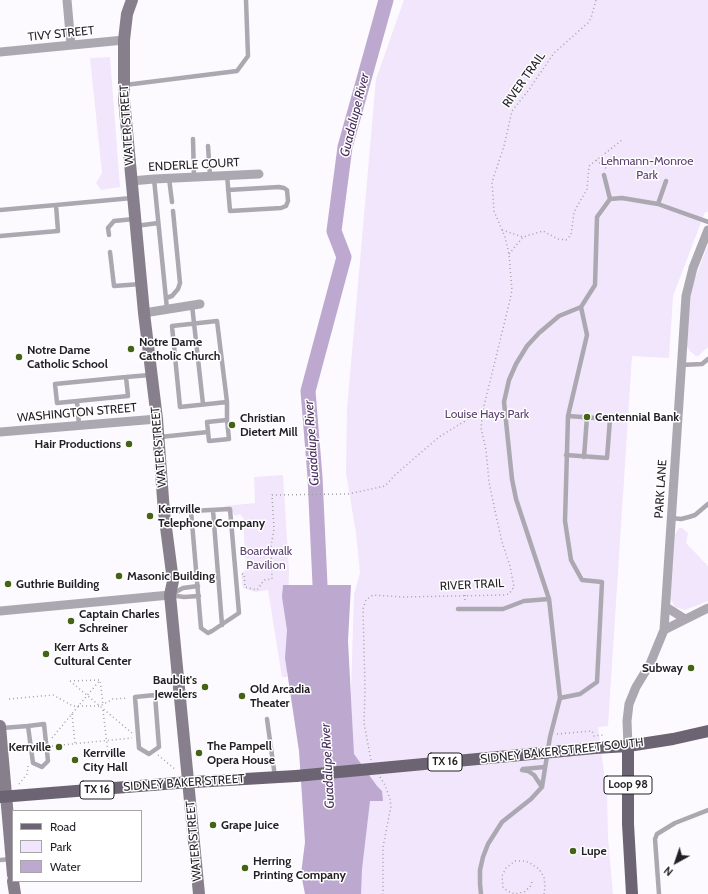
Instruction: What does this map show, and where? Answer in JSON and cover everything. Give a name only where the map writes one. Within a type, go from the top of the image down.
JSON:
[{"type":"main road","name":"SIDNEY BAKER STREET SOUTH","points":[[296,776],[628,746],[673,739],[708,731]]},
{"type":"main road","name":"Loop 98","points":[[628,746],[628,824],[632,894]]},
{"type":"main road","name":"SIDNEY BAKER STREET","points":[[3,797],[189,782],[296,776]]},
{"type":"street","points":[[68,0],[71,45]]},
{"type":"street","name":"WATER STREET","points":[[132,0],[125,26],[124,40],[124,86],[131,181],[144,313],[157,419],[164,512],[173,581],[170,595],[199,894]]},
{"type":"street","name":"TIVY STREET","points":[[0,52],[124,40]]},
{"type":"street","name":"ENDERLE COURT","points":[[131,181],[259,174]]},
{"type":"street","name":"PARK LANE","points":[[628,746],[627,721],[629,704],[636,687],[650,664],[664,630],[681,365],[688,287],[693,268],[708,230]]},
{"type":"street","points":[[144,313],[196,304]]},
{"type":"street","name":"WASHINGTON STREET","points":[[0,432],[157,419]]},
{"type":"street","points":[[0,611],[170,595]]},
{"type":"street","points":[[666,607],[685,619]]},
{"type":"street","points":[[664,630],[708,608]]},
{"type":"street","points":[[0,727],[6,860],[12,873]]},
{"type":"street","points":[[14,882],[15,894]]},
{"type":"lane","points":[[124,86],[237,71],[248,56],[246,0]]},
{"type":"lane","points":[[193,139],[194,177]]},
{"type":"lane","points":[[208,146],[210,176]]},
{"type":"lane","points":[[227,175],[228,190],[230,211],[281,208],[286,206],[288,201],[287,190],[279,187],[228,190]]},
{"type":"lane","points":[[604,175],[610,199]]},
{"type":"lane","points":[[169,178],[172,202]]},
{"type":"lane","points":[[154,179],[167,309]]},
{"type":"lane","points":[[658,204],[666,181]]},
{"type":"lane","points":[[0,210],[133,198]]},
{"type":"lane","points":[[482,894],[480,870],[488,844],[502,822],[531,799],[542,787],[551,734],[560,698],[549,599],[516,499],[512,479],[504,402],[509,380],[516,364],[527,346],[539,333],[559,316],[581,307],[595,285],[597,217],[610,199],[622,198],[658,204],[708,222]]},
{"type":"lane","points":[[0,236],[58,231],[56,205]]},
{"type":"lane","points":[[166,298],[172,296],[178,289],[180,283],[173,211]]},
{"type":"lane","points":[[109,235],[108,228],[114,221],[158,223]]},
{"type":"lane","points":[[110,252],[114,286],[141,284]]},
{"type":"lane","points":[[196,304],[194,323],[203,404]]},
{"type":"lane","points":[[560,698],[580,694],[597,682],[602,582],[582,580],[571,560],[565,521],[568,416],[587,335],[581,307]]},
{"type":"lane","points":[[227,402],[180,407],[172,326],[217,321],[227,402],[229,439],[209,441],[207,422],[227,420]]},
{"type":"lane","points":[[681,365],[702,364],[708,359]]},
{"type":"lane","points":[[126,377],[128,396],[57,403],[55,384],[126,377],[151,375]]},
{"type":"lane","points":[[77,401],[79,425]]},
{"type":"lane","points":[[566,455],[607,458],[610,419],[568,416]]},
{"type":"lane","points":[[584,457],[587,417]]},
{"type":"lane","points":[[158,437],[208,432]]},
{"type":"lane","points":[[671,518],[681,519],[695,515],[708,504]]},
{"type":"lane","points":[[164,512],[230,509],[240,613],[208,633],[201,628],[191,511]]},
{"type":"lane","points":[[213,510],[222,625]]},
{"type":"lane","points":[[170,595],[183,588],[198,586]]},
{"type":"lane","points":[[170,595],[184,597],[199,596]]},
{"type":"lane","points":[[458,609],[503,610],[524,601],[549,599]]},
{"type":"lane","points":[[155,695],[159,747],[149,754],[139,748],[135,697],[155,695],[180,693]]},
{"type":"lane","points":[[267,719],[275,777]]},
{"type":"lane","points":[[0,727],[44,724],[48,761],[42,767],[33,763],[28,726]]},
{"type":"lane","points":[[542,787],[534,775],[528,771],[522,770],[527,768],[545,767]]},
{"type":"lane","points":[[659,894],[655,839],[657,834],[675,823],[708,810]]},
{"type":"path","name":"RIVER TRAIL","points":[[372,762],[364,723],[365,689],[363,609],[366,600],[373,595],[404,597],[504,596],[509,594],[514,587],[510,566],[502,542],[489,482],[486,450],[481,428],[482,410],[510,300],[512,280],[509,254],[502,230],[496,219],[494,211],[492,182],[504,146],[512,112],[528,92],[554,53],[589,22],[596,0]]},
{"type":"path","points":[[509,254],[523,237],[543,231],[558,239],[566,240],[571,235],[574,212],[587,189],[589,166],[622,140]]},
{"type":"path","points":[[596,160],[611,172]]},
{"type":"path","points":[[502,230],[523,237]]},
{"type":"path","points":[[236,575],[244,574],[245,586],[257,590],[264,580],[272,579],[271,546],[274,529],[272,495],[348,494],[385,486],[395,475],[439,437],[482,410]]},
{"type":"path","points":[[50,740],[100,680]]},
{"type":"path","points":[[51,746],[134,738],[135,736],[70,681],[100,680]]},
{"type":"path","points":[[100,680],[103,704]]},
{"type":"path","points":[[9,699],[53,695],[73,706],[100,706],[114,699],[135,697]]},
{"type":"path","points":[[104,710],[108,762]]},
{"type":"path","points":[[72,714],[75,743]]},
{"type":"path","points":[[551,734],[592,731],[594,736],[603,735]]},
{"type":"path","points":[[157,754],[176,770]]},
{"type":"path","points":[[19,784],[27,774],[28,766]]},
{"type":"path","points":[[379,776],[385,785],[390,798],[391,806],[383,847],[383,894]]},
{"type":"path","points":[[532,882],[528,890],[515,894],[507,891],[503,887],[502,876],[506,868],[515,861],[525,861],[530,863],[538,869],[544,877],[544,894]]},
{"type":"green space","name":"Louise Hays Park","points":[[404,0],[708,0],[708,212],[705,212],[673,296],[669,358],[632,356],[608,726],[598,727],[607,796],[608,838],[613,894],[359,894],[351,692],[354,594],[360,573],[356,533],[346,473],[347,409],[376,79]]},
{"type":"green space","points":[[110,57],[120,187],[101,190],[96,183],[102,173],[90,58]]},
{"type":"green space","points":[[708,245],[708,347],[696,356],[686,345],[690,295]]},
{"type":"green space","name":"Boardwalk Pavilion","points":[[283,475],[289,570],[287,677],[282,677],[268,590],[255,592],[243,588],[241,573],[246,570],[243,518],[240,514],[235,516],[231,510],[224,506],[255,503],[254,477]]},
{"type":"green space","points":[[679,528],[682,528],[688,533],[686,543],[708,566],[708,601],[685,610],[675,607],[670,598],[674,536]]},
{"type":"water","points":[[283,585],[351,585],[348,641],[354,754],[382,791],[383,801],[370,801],[362,869],[361,894],[305,894],[301,874],[305,842],[299,751],[285,658],[287,630],[282,597]]},
{"type":"waterway","name":"Guadalupe River","points":[[321,606],[315,477],[308,391],[344,257],[334,231],[345,147],[386,0]]},
{"type":"place","name":"Notre Dame Catholic Church","points":[[131,349]]},
{"type":"place","name":"Notre Dame Catholic School","points":[[19,357]]},
{"type":"place","name":"Centennial Bank","points":[[587,417]]},
{"type":"place","name":"Christian Dietert Mill","points":[[232,425]]},
{"type":"place","name":"Hair Productions","points":[[129,444]]},
{"type":"place","name":"Kerrville Telephone Company","points":[[150,516]]},
{"type":"place","name":"Masonic Building","points":[[119,576]]},
{"type":"place","name":"Guthrie Building","points":[[8,584]]},
{"type":"place","name":"Captain Charles Schreiner","points":[[71,621]]},
{"type":"place","name":"Kerr Arts & Cultural Center","points":[[46,654]]},
{"type":"place","name":"Subway","points":[[691,668]]},
{"type":"place","name":"Baublit's Jewelers","points":[[205,687]]},
{"type":"place","name":"Old Arcadia Theater","points":[[242,696]]},
{"type":"place","name":"Kerrville","points":[[59,747]]},
{"type":"place","name":"The Pampell Opera House","points":[[199,753]]},
{"type":"place","name":"Kerrville City Hall","points":[[75,760]]},
{"type":"place","name":"Grape Juice","points":[[213,825]]},
{"type":"place","name":"Lupe","points":[[573,851]]},
{"type":"place","name":"Herring Printing Company","points":[[245,868]]},
{"type":"park label","name":"Lehmann-Monroe Park","points":[[647,168]]}]
